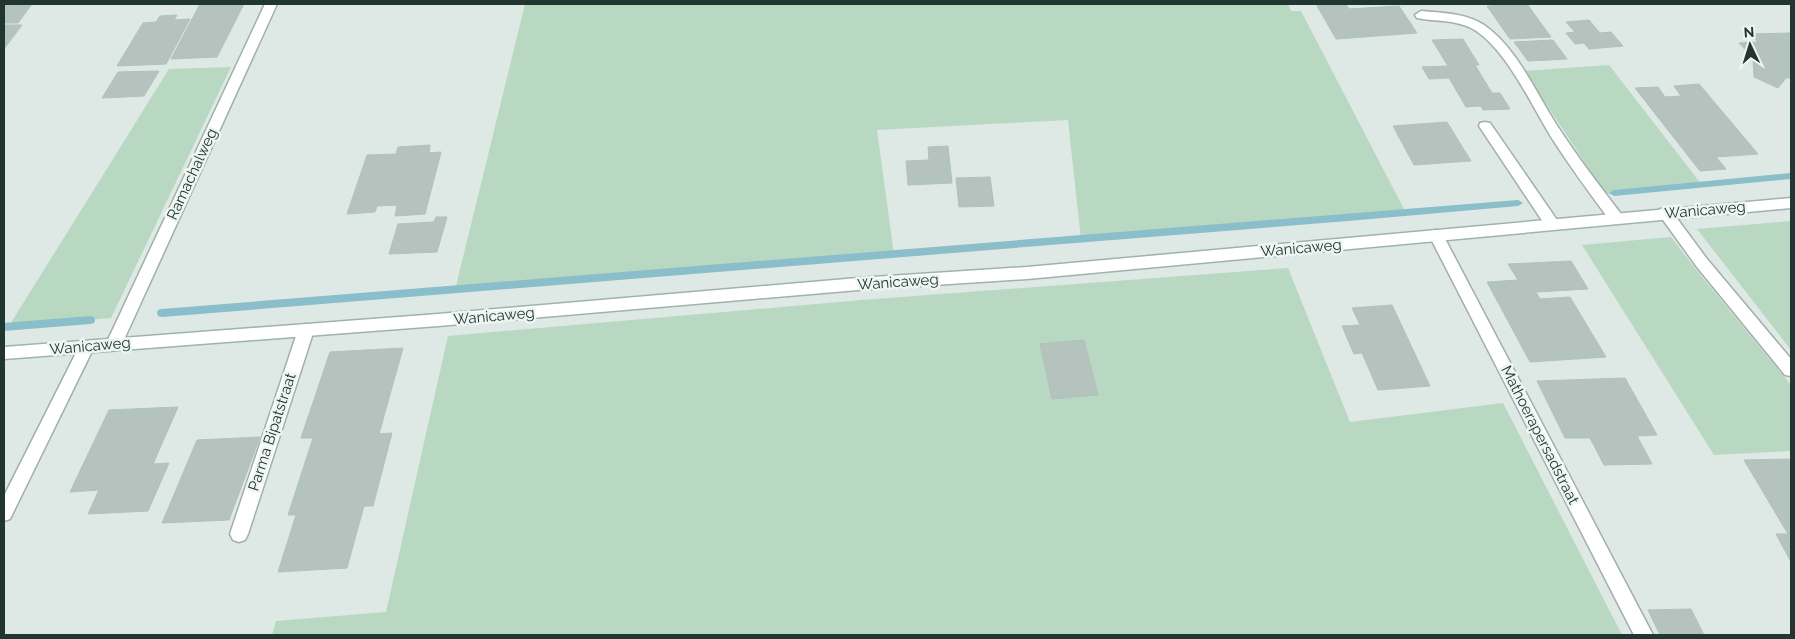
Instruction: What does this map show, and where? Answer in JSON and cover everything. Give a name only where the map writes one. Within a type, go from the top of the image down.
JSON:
[{"type":"street","name":"Ramachalweg","points":[[114,344],[271,4]]},
{"type":"street","points":[[1421,15],[1459,19],[1480,28],[1492,40],[1508,60],[1558,137],[1616,218]]},
{"type":"street","points":[[1485,126],[1552,224]]},
{"type":"street","name":"Wanicaweg","points":[[4,353],[858,284],[1027,273],[1791,203]]},
{"type":"street","points":[[1666,213],[1702,263],[1791,370]]},
{"type":"street","name":"Mathoerapersadstraat","points":[[1436,235],[1644,635]]},
{"type":"street","name":"Parma Bipatstraat","points":[[239,534],[306,330]]},
{"type":"street","points":[[4,513],[86,347]]},
{"type":"green space","points":[[525,4],[1288,4],[1291,11],[1301,11],[1406,213],[1081,240],[1068,120],[877,130],[894,255],[455,290]]},
{"type":"green space","points":[[1609,65],[1702,185],[1606,194],[1524,71]]},
{"type":"green space","points":[[231,67],[111,318],[9,326],[169,69]]},
{"type":"green space","points":[[1791,221],[1791,350],[1697,229]]},
{"type":"green space","points":[[1671,237],[1791,385],[1791,451],[1714,455],[1582,245]]},
{"type":"green space","points":[[1288,268],[1350,422],[1503,403],[1622,635],[272,635],[276,621],[386,612],[448,336],[862,300]]},
{"type":"building","points":[[4,4],[32,4],[18,23],[4,23]]},
{"type":"building","points":[[200,4],[244,4],[217,57],[171,59]]},
{"type":"building","points":[[1316,4],[1346,4],[1349,9],[1399,6],[1417,33],[1336,39]]},
{"type":"building","points":[[1527,4],[1551,37],[1510,39],[1487,6]]},
{"type":"building","points":[[177,15],[174,20],[190,19],[166,64],[117,66],[143,23],[156,22],[160,16]]},
{"type":"building","points":[[1589,20],[1600,33],[1611,32],[1623,46],[1589,49],[1584,43],[1575,44],[1566,33],[1575,32],[1566,22]]},
{"type":"building","points":[[4,25],[22,25],[4,49]]},
{"type":"building","points":[[1791,33],[1791,78],[1786,78],[1778,88],[1754,77],[1753,58],[1739,43],[1758,42],[1751,34]]},
{"type":"building","points":[[1463,39],[1479,65],[1475,65],[1492,93],[1500,93],[1510,109],[1483,110],[1481,106],[1466,107],[1449,78],[1429,79],[1422,67],[1448,66],[1432,40]]},
{"type":"building","points":[[1553,40],[1567,59],[1528,61],[1514,42]]},
{"type":"building","points":[[159,71],[144,96],[102,98],[118,72]]},
{"type":"building","points":[[1699,84],[1758,154],[1716,157],[1726,169],[1700,171],[1635,88],[1658,87],[1665,97],[1681,96],[1674,86]]},
{"type":"building","points":[[1447,122],[1471,161],[1414,165],[1393,126]]},
{"type":"building","points":[[430,145],[429,153],[441,152],[425,214],[395,216],[397,205],[377,206],[375,212],[347,214],[367,155],[396,154],[398,147]]},
{"type":"building","points":[[948,146],[952,183],[908,185],[906,161],[929,160],[928,147]]},
{"type":"building","points":[[990,177],[994,206],[959,207],[956,178]]},
{"type":"building","points":[[436,217],[447,217],[437,252],[389,254],[398,224],[434,222]]},
{"type":"building","points":[[1571,261],[1588,289],[1536,292],[1540,299],[1570,297],[1606,357],[1530,362],[1487,282],[1518,280],[1508,264]]},
{"type":"building","points":[[1392,305],[1430,386],[1378,390],[1362,353],[1354,354],[1342,326],[1360,325],[1352,308]]},
{"type":"building","points":[[1084,340],[1098,395],[1052,399],[1040,344]]},
{"type":"building","points":[[403,348],[379,434],[392,433],[373,506],[364,506],[347,568],[278,572],[296,515],[288,515],[313,438],[301,438],[330,352]]},
{"type":"building","points":[[1625,378],[1657,435],[1637,436],[1652,464],[1604,465],[1590,438],[1565,438],[1537,381]]},
{"type":"building","points":[[178,407],[153,464],[169,463],[148,511],[88,514],[99,490],[70,492],[109,410]]},
{"type":"building","points":[[260,437],[229,520],[162,523],[197,440]]},
{"type":"building","points":[[1791,459],[1791,562],[1776,534],[1788,534],[1744,460]]},
{"type":"building","points":[[1691,609],[1704,635],[1660,635],[1648,610]]},
{"type":"waterway","points":[[1614,193],[1791,176]]},
{"type":"waterway","points":[[162,313],[1518,203]]},
{"type":"waterway","points":[[4,327],[90,320]]}]
